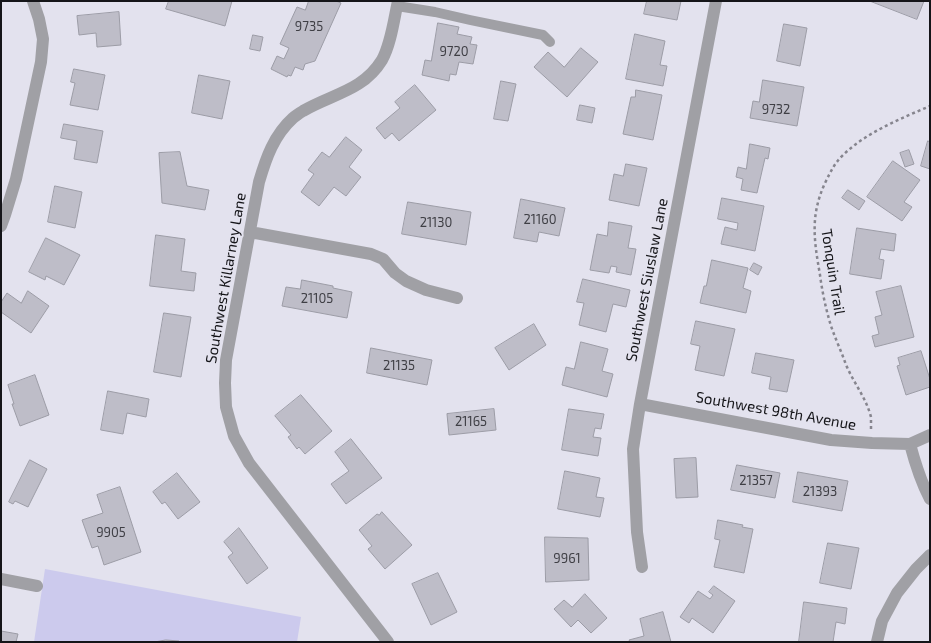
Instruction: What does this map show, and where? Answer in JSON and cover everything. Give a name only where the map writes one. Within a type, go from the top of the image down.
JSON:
[{"type":"street","points":[[1,226],[16,178],[41,62],[43,39],[39,19],[33,1]]},
{"type":"street","name":"Southwest Siuslaw Lane","points":[[642,567],[637,532],[633,450],[640,404],[716,1]]},
{"type":"street","name":"Southwest Killarney Lane","points":[[388,642],[249,463],[234,436],[226,407],[225,383],[226,360],[260,182],[265,162],[275,139],[288,123],[302,111],[353,88],[364,81],[372,73],[382,60],[389,44],[397,4]]},
{"type":"street","points":[[250,232],[371,254],[382,259],[395,273],[406,281],[426,290],[457,298]]},
{"type":"street","name":"Southwest 98th Avenue","points":[[640,404],[831,440],[910,444],[930,435]]},
{"type":"street","points":[[910,444],[916,466],[930,499]]},
{"type":"street","points":[[878,642],[882,621],[897,593],[916,569],[930,555]]},
{"type":"street","points":[[1,579],[37,586]]},
{"type":"lane","points":[[397,4],[543,35],[550,42]]},
{"type":"path","name":"Tonquin Trail","points":[[872,443],[871,418],[847,368],[829,320],[815,249],[814,224],[817,204],[832,168],[844,154],[862,140],[889,124],[930,106]]},
{"type":"shaded area","points":[[45,569],[301,617],[297,642],[34,642]]},
{"type":"building","points":[[169,1],[232,1],[225,26],[166,9]]},
{"type":"building","points":[[309,1],[336,1],[341,3],[315,61],[305,64],[303,70],[295,67],[291,76],[288,75],[287,77],[271,69],[277,56],[284,59],[289,48],[280,44],[297,7],[305,10]]},
{"type":"building","points":[[647,1],[681,1],[677,20],[644,14]]},
{"type":"building","points":[[870,1],[924,1],[917,19]]},
{"type":"building","points":[[119,12],[121,45],[97,47],[96,33],[79,35],[77,16]]},
{"type":"building","points":[[438,23],[459,27],[457,34],[472,37],[470,44],[477,45],[473,64],[459,62],[456,75],[450,74],[449,81],[422,75],[425,60],[431,61]]},
{"type":"building","points":[[784,24],[807,28],[800,66],[777,61]]},
{"type":"building","points":[[635,34],[665,41],[660,65],[667,66],[663,86],[626,79]]},
{"type":"building","points":[[253,35],[263,37],[260,51],[250,49]]},
{"type":"building","points":[[581,48],[598,62],[567,97],[534,67],[548,52],[564,67]]},
{"type":"building","points":[[74,69],[105,75],[98,110],[70,105],[75,83],[71,82]]},
{"type":"building","points":[[199,75],[230,81],[222,119],[192,113]]},
{"type":"building","points":[[763,80],[804,87],[797,126],[750,118],[753,101],[759,102]]},
{"type":"building","points":[[501,81],[516,84],[508,121],[494,119]]},
{"type":"building","points":[[415,85],[436,110],[399,141],[392,133],[385,139],[376,128],[400,108],[395,102]]},
{"type":"building","points":[[636,90],[662,95],[653,140],[623,134],[631,97],[635,97]]},
{"type":"building","points":[[580,105],[595,108],[592,123],[577,120]]},
{"type":"building","points":[[64,124],[103,131],[97,163],[74,159],[77,141],[61,138]]},
{"type":"building","points":[[346,137],[362,150],[349,167],[361,177],[346,196],[334,187],[319,206],[301,192],[314,174],[308,170],[322,152],[329,157]]},
{"type":"building","points":[[928,141],[930,142],[930,169],[921,166]]},
{"type":"building","points":[[750,144],[770,148],[768,159],[765,158],[757,193],[741,190],[743,179],[736,177],[738,167],[746,169]]},
{"type":"building","points":[[909,150],[914,164],[905,167],[900,153]]},
{"type":"building","points":[[180,152],[187,186],[209,190],[205,210],[162,203],[159,153]]},
{"type":"building","points":[[893,161],[920,180],[904,202],[912,207],[902,221],[867,197]]},
{"type":"building","points":[[626,164],[647,168],[639,206],[609,200],[614,174],[623,176]]},
{"type":"building","points":[[55,186],[82,192],[75,228],[48,222]]},
{"type":"building","points":[[848,190],[865,201],[859,210],[842,198]]},
{"type":"building","points":[[722,198],[764,206],[755,251],[721,244],[725,227],[737,230],[738,223],[718,219]]},
{"type":"building","points":[[521,199],[565,208],[559,236],[539,232],[537,242],[514,238]]},
{"type":"building","points":[[408,202],[471,212],[466,245],[402,234]]},
{"type":"building","points":[[609,222],[632,226],[628,248],[636,249],[631,275],[616,272],[617,267],[611,266],[609,273],[590,270],[597,234],[607,236]]},
{"type":"building","points":[[857,228],[896,234],[894,251],[881,249],[879,259],[884,260],[881,279],[850,274]]},
{"type":"building","points":[[156,235],[185,239],[181,271],[196,273],[194,291],[150,286]]},
{"type":"building","points":[[46,238],[80,255],[64,285],[46,276],[45,280],[29,272]]},
{"type":"building","points":[[712,260],[748,268],[743,288],[751,291],[746,313],[700,303],[704,286],[706,286]]},
{"type":"building","points":[[754,263],[762,267],[758,275],[750,270]]},
{"type":"building","points":[[583,279],[630,290],[626,307],[613,304],[606,332],[579,325],[584,303],[577,302]]},
{"type":"building","points":[[302,280],[333,286],[333,288],[352,292],[347,318],[282,306],[286,287],[300,289]]},
{"type":"building","points":[[901,286],[914,337],[875,347],[872,336],[879,334],[875,317],[882,315],[876,292]]},
{"type":"building","points":[[28,291],[49,306],[31,333],[1,312],[1,302],[7,293],[21,303]]},
{"type":"building","points":[[164,313],[191,317],[181,377],[154,372]]},
{"type":"building","points":[[696,321],[735,329],[724,376],[695,370],[700,346],[691,344]]},
{"type":"building","points":[[534,324],[546,345],[509,370],[495,348]]},
{"type":"building","points":[[581,342],[608,349],[602,371],[613,374],[607,397],[562,385],[566,367],[574,369]]},
{"type":"building","points":[[371,348],[432,360],[427,385],[367,373]]},
{"type":"building","points":[[921,351],[930,379],[930,387],[906,395],[897,366],[900,365],[898,358]]},
{"type":"building","points":[[756,353],[794,360],[787,392],[769,389],[771,377],[752,373]]},
{"type":"building","points":[[35,375],[49,415],[20,426],[12,404],[14,404],[8,385]]},
{"type":"building","points":[[108,391],[149,399],[146,417],[127,413],[123,434],[101,430]]},
{"type":"building","points":[[301,395],[332,431],[305,454],[299,447],[297,449],[288,437],[291,435],[275,416]]},
{"type":"building","points":[[494,409],[496,430],[449,435],[447,414]]},
{"type":"building","points":[[569,409],[604,414],[601,429],[595,428],[593,437],[601,438],[598,456],[562,450]]},
{"type":"building","points":[[351,439],[382,478],[346,504],[331,484],[349,471],[335,452]]},
{"type":"building","points":[[696,458],[698,497],[676,498],[674,459]]},
{"type":"building","points":[[30,460],[47,469],[28,507],[15,501],[13,504],[9,502]]},
{"type":"building","points":[[737,465],[780,473],[775,498],[731,490]]},
{"type":"building","points":[[565,471],[600,478],[596,497],[604,498],[600,517],[558,509]]},
{"type":"building","points":[[798,472],[848,481],[842,511],[793,502]]},
{"type":"building","points":[[177,473],[200,502],[178,519],[165,502],[162,504],[153,492]]},
{"type":"building","points":[[120,487],[141,552],[104,565],[98,546],[92,548],[82,520],[103,513],[97,495]]},
{"type":"building","points":[[382,512],[412,545],[385,569],[368,549],[372,546],[359,530],[377,514],[379,515]]},
{"type":"building","points":[[718,520],[743,525],[742,527],[753,529],[744,573],[714,567],[720,540],[715,539]]},
{"type":"building","points":[[239,528],[268,568],[247,584],[228,557],[233,553],[224,542]]},
{"type":"building","points":[[545,537],[588,538],[589,580],[546,582]]},
{"type":"building","points":[[828,543],[859,548],[851,589],[820,583]]},
{"type":"building","points":[[438,573],[457,612],[431,625],[412,584]]},
{"type":"building","points":[[714,586],[735,601],[713,633],[692,618],[689,623],[680,617],[698,591],[710,599],[713,595],[709,592]]},
{"type":"building","points":[[585,594],[607,618],[591,633],[578,620],[571,627],[554,609],[564,600],[572,607]]},
{"type":"building","points":[[804,602],[847,608],[845,624],[836,622],[833,642],[799,642]]},
{"type":"building","points":[[663,612],[671,642],[630,642],[629,640],[644,636],[640,619]]},
{"type":"building","points":[[1,631],[18,634],[16,642],[1,642]]},
{"type":"building","points":[[166,640],[179,641],[180,642],[155,642]]}]
